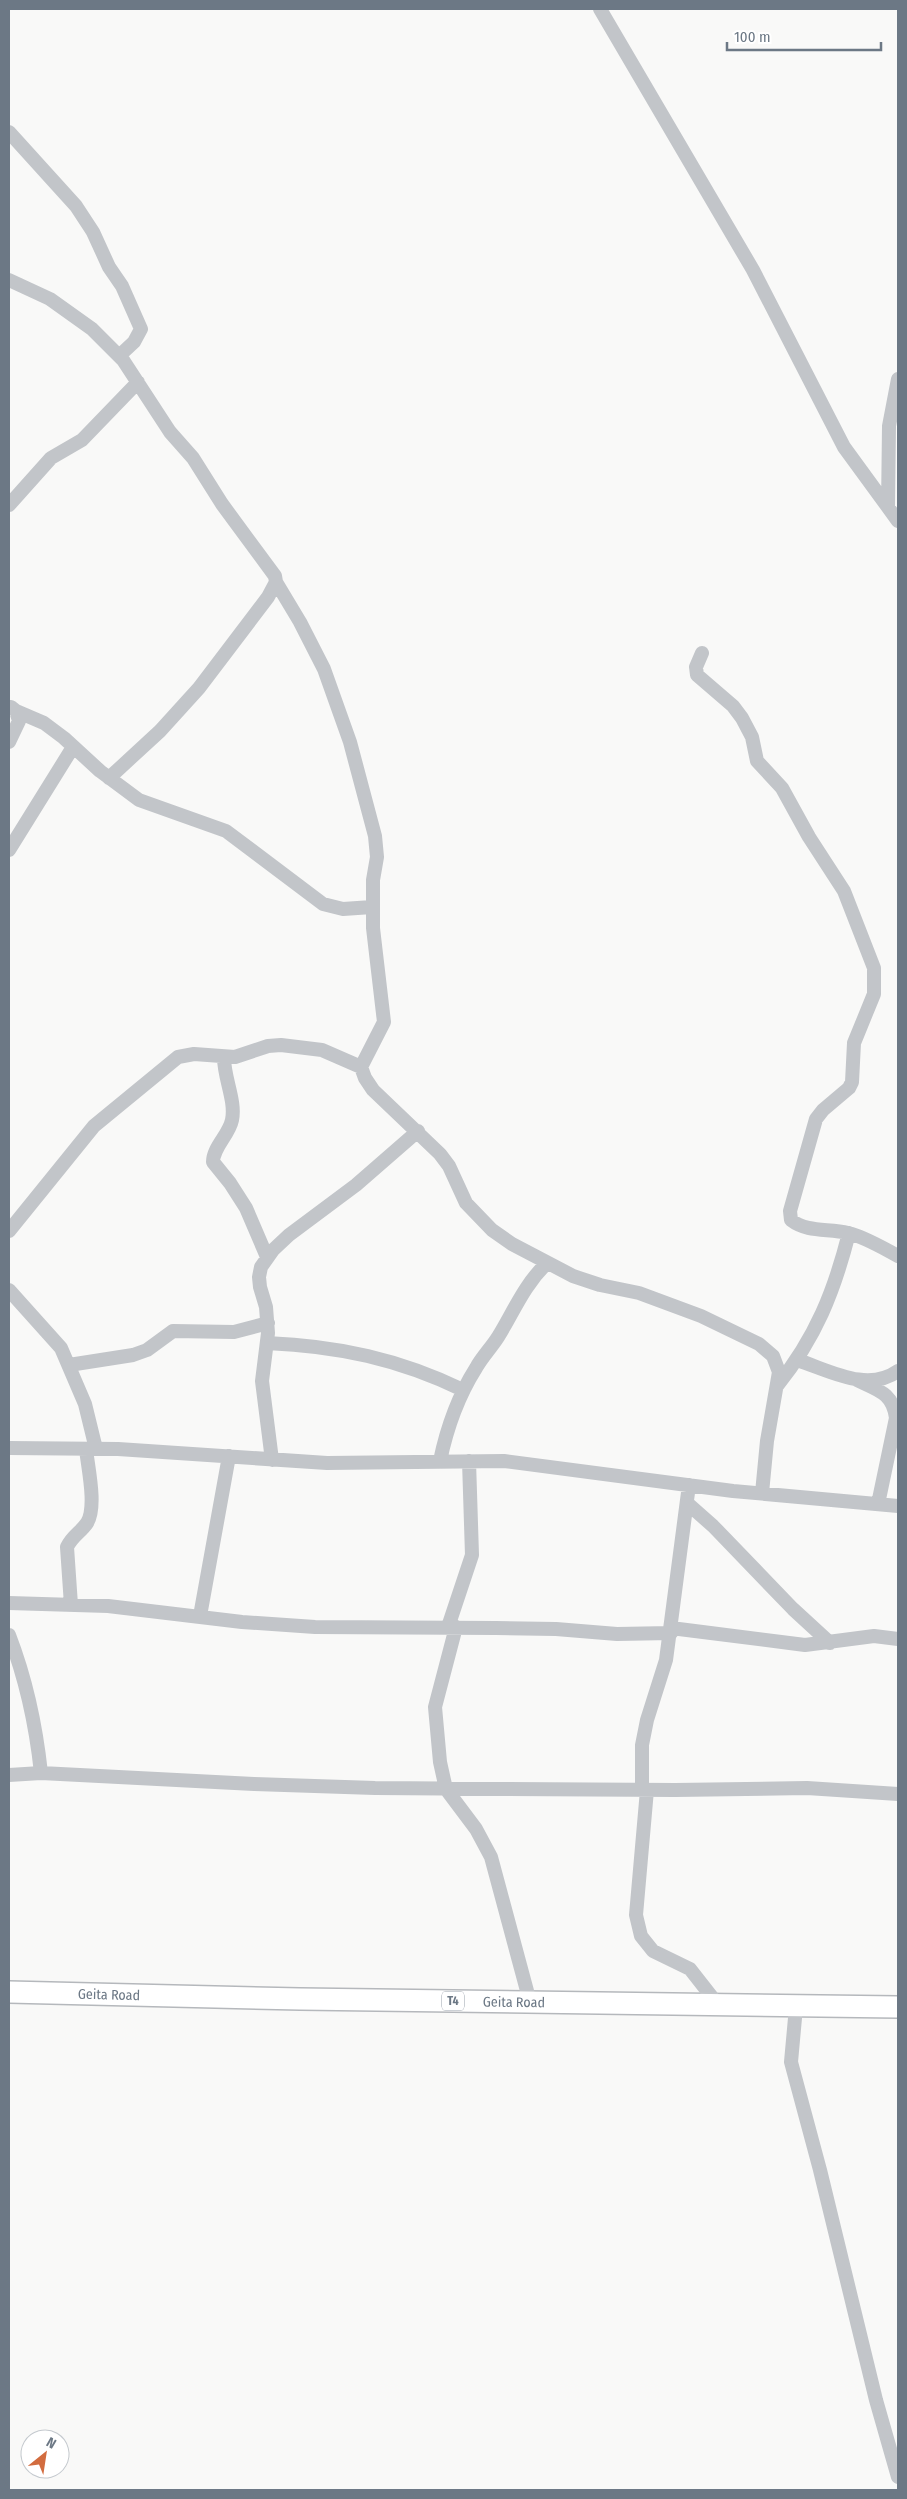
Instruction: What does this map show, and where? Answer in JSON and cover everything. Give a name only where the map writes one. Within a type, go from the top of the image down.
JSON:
[{"type":"highway","name":"Geita Road","points":[[15,1995],[898,2007]]},
{"type":"street","points":[[600,9],[753,270],[844,447],[898,521]]},
{"type":"street","points":[[9,132],[76,206],[93,232],[109,267],[122,286],[141,329],[134,342],[119,356]]},
{"type":"street","points":[[9,280],[50,299],[92,329],[119,356],[170,432],[193,458],[222,504],[275,576],[276,582],[300,622],[324,669],[350,742],[375,836],[377,857],[373,880],[372,907],[384,1022],[361,1067]]},
{"type":"street","points":[[888,508],[888,426],[898,379]]},
{"type":"street","points":[[9,505],[51,458],[82,440],[138,382]]},
{"type":"street","points":[[109,778],[160,731],[199,688],[268,597],[276,582]]},
{"type":"street","points":[[702,653],[696,667],[697,675],[733,706],[742,718],[752,737],[757,761],[782,788],[809,837],[844,890],[874,968],[874,994],[854,1043],[852,1082],[849,1088],[816,1119],[790,1211],[791,1220],[803,1227],[849,1233],[898,1256]]},
{"type":"street","points":[[12,708],[44,723],[109,778],[146,803],[226,831],[323,904],[343,909],[372,907]]},
{"type":"street","points":[[9,742],[19,721],[12,708]]},
{"type":"street","points":[[9,850],[74,747]]},
{"type":"street","points":[[9,1231],[94,1126],[178,1057],[194,1054],[224,1058],[235,1057],[268,1046],[281,1045],[322,1050],[361,1067],[365,1078],[374,1090],[418,1131],[449,1166],[466,1203],[480,1219],[512,1244],[547,1263],[600,1285],[639,1293],[701,1316],[759,1344],[773,1356],[778,1364],[779,1372],[775,1388],[762,1493]]},
{"type":"street","points":[[224,1058],[224,1074],[231,1098],[233,1119],[212,1162],[230,1183],[246,1208],[267,1257]]},
{"type":"street","points":[[272,1460],[262,1381],[268,1323],[258,1277],[267,1257],[289,1235],[356,1185],[418,1131]]},
{"type":"street","points":[[775,1388],[798,1360],[816,1330],[832,1293],[849,1233]]},
{"type":"street","points":[[440,1461],[453,1410],[463,1390],[498,1336],[514,1305],[536,1274],[547,1263]]},
{"type":"street","points":[[9,1290],[61,1348],[85,1404],[91,1449],[92,1508],[86,1525],[70,1540],[67,1547],[71,1605]]},
{"type":"street","points":[[69,1365],[132,1355],[147,1350],[173,1331],[234,1332],[268,1323]]},
{"type":"street","points":[[267,1342],[346,1350],[398,1364],[463,1390]]},
{"type":"street","points":[[798,1360],[857,1380],[882,1392],[895,1406],[894,1433],[878,1504]]},
{"type":"street","points":[[857,1380],[879,1380],[890,1377],[898,1371]]},
{"type":"street","points":[[9,1448],[118,1449],[327,1463],[504,1461],[689,1485],[898,1506]]},
{"type":"street","points":[[200,1616],[228,1456]]},
{"type":"street","points":[[470,1461],[472,1555],[452,1627],[435,1706],[440,1762],[446,1789],[476,1829],[491,1857],[502,1889],[510,1932],[530,2002]]},
{"type":"street","points":[[689,1485],[671,1630],[660,1684],[644,1737],[644,1790],[636,1915],[641,1936],[653,1951],[690,1970],[719,2006]]},
{"type":"street","points":[[687,1503],[713,1526],[793,1609],[830,1643]]},
{"type":"street","points":[[9,1603],[108,1606],[242,1622],[315,1626],[556,1629],[617,1634],[671,1630],[805,1645],[874,1636],[898,1639]]},
{"type":"street","points":[[9,1636],[28,1697],[37,1735],[41,1773]]},
{"type":"street","points":[[9,1774],[41,1773],[254,1784],[446,1789],[644,1790],[806,1788],[898,1794]]},
{"type":"street","points":[[796,2007],[791,2062],[820,2170],[876,2400],[898,2477]]}]
